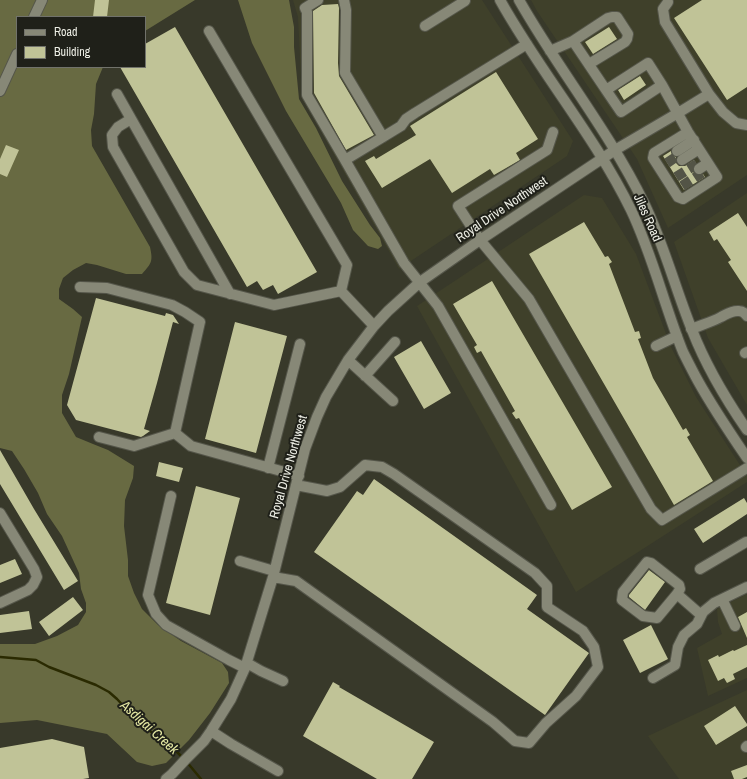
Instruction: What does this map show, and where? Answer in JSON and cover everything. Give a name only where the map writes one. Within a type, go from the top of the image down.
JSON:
[{"type":"street","points":[[34,16],[42,0]]},
{"type":"street","points":[[318,0],[303,4],[307,12],[307,95],[404,263],[438,306],[551,506]]},
{"type":"street","points":[[344,0],[346,10],[345,72],[383,137]]},
{"type":"street","name":"Jiles Road","points":[[500,0],[619,187],[643,239],[684,354],[709,401],[747,458]]},
{"type":"street","name":"Jiles Road","points":[[518,0],[615,150],[632,179],[657,231],[699,348],[721,391],[747,430]]},
{"type":"street","points":[[425,26],[465,1]]},
{"type":"street","points":[[668,2],[663,9],[665,22],[709,94],[722,112],[736,123],[747,125]]},
{"type":"street","points":[[550,51],[573,41],[608,18],[617,17],[628,34],[627,39],[625,42],[589,64]]},
{"type":"street","points":[[209,31],[347,265],[341,291]]},
{"type":"street","points":[[573,41],[620,112],[662,85]]},
{"type":"street","points":[[345,160],[401,126],[406,119],[415,113],[527,44]]},
{"type":"street","points":[[0,91],[16,56]]},
{"type":"street","points":[[606,90],[648,63],[694,142],[704,166],[717,177],[683,199],[678,197],[675,184],[663,166],[653,158],[654,153],[694,142]]},
{"type":"street","points":[[636,70],[616,87],[615,93],[620,101],[626,103],[637,95],[651,92]]},
{"type":"street","points":[[117,94],[230,294]]},
{"type":"street","name":"Royal Drive Northwest","points":[[166,779],[204,741],[231,699],[246,665],[274,574],[306,449],[317,417],[326,396],[348,360],[374,326],[420,282],[480,240],[615,150],[709,94]]},
{"type":"street","points":[[131,119],[118,127],[112,135],[113,147],[184,272],[197,285],[274,305],[341,291]]},
{"type":"street","points":[[554,132],[547,150],[458,206],[480,240],[528,299],[651,509],[662,520],[747,468]]},
{"type":"street","points":[[679,155],[694,142]]},
{"type":"street","points":[[80,287],[107,288],[172,305],[200,322],[176,433]]},
{"type":"street","points":[[341,291],[374,326]]},
{"type":"street","points":[[691,329],[735,311],[744,312],[747,316]]},
{"type":"street","points":[[656,346],[677,336]]},
{"type":"street","points":[[365,376],[395,342]]},
{"type":"street","points":[[268,468],[300,344]]},
{"type":"street","points":[[348,360],[393,401]]},
{"type":"street","points":[[99,437],[134,446],[176,433]]},
{"type":"street","points":[[176,433],[191,446],[268,468],[326,491],[340,488],[365,465],[382,467],[535,573],[547,586],[547,607],[582,631],[594,647],[598,667],[576,696],[546,723],[529,743],[515,741],[493,722],[296,582],[240,561]]},
{"type":"street","points":[[171,496],[148,595],[156,614],[166,625],[229,660],[261,670],[283,680]]},
{"type":"street","points":[[0,513],[34,569],[37,578],[28,590],[0,603]]},
{"type":"street","points":[[700,569],[747,542]]},
{"type":"street","points":[[647,562],[651,563],[679,585],[680,589],[677,594],[657,618],[643,616],[622,600],[623,592],[647,562]]},
{"type":"street","points":[[653,678],[675,665],[678,647],[684,635],[699,620],[703,612],[714,603],[747,587]]},
{"type":"street","points":[[677,594],[699,620]]},
{"type":"street","points":[[722,599],[735,626]]},
{"type":"street","points":[[211,731],[278,770]]},
{"type":"shaded area","points":[[0,0],[195,0],[146,30],[146,16],[16,16],[16,68],[103,68],[96,84],[94,114],[91,130],[92,146],[150,247],[151,262],[142,274],[126,274],[86,263],[73,270],[63,278],[59,289],[59,299],[82,317],[69,374],[62,395],[62,413],[76,437],[108,450],[134,466],[133,478],[125,500],[124,526],[128,560],[128,576],[142,609],[158,625],[181,641],[222,663],[228,672],[229,683],[210,713],[189,740],[166,763],[152,766],[137,762],[107,734],[37,720],[0,723],[0,644],[35,644],[57,636],[78,625],[86,612],[86,603],[81,589],[79,573],[62,536],[47,514],[38,493],[12,451],[0,448]]},
{"type":"shaded area","points":[[238,0],[289,0],[294,27],[294,47],[299,99],[316,128],[342,181],[380,238],[382,246],[378,249],[368,246],[353,230],[341,203],[286,111],[252,43]]},
{"type":"shaded area","points":[[293,0],[482,0],[573,141],[567,156],[399,269],[302,98],[298,17]]},
{"type":"shaded area","points":[[531,0],[747,0],[747,175],[668,228],[637,159]]},
{"type":"shaded area","points":[[747,193],[747,405],[708,338],[674,242]]},
{"type":"shaded area","points":[[584,195],[602,198],[636,254],[671,347],[696,397],[747,476],[747,482],[576,592],[417,306]]},
{"type":"shaded area","points":[[747,594],[747,678],[708,696],[697,648],[722,634],[718,622],[717,609]]},
{"type":"shaded area","points":[[747,690],[747,779],[679,779],[648,736]]},
{"type":"building","points":[[95,0],[109,0],[107,16],[93,16]]},
{"type":"building","points":[[702,0],[747,0],[747,87],[727,100],[674,18]]},
{"type":"building","points":[[338,4],[339,76],[374,135],[346,150],[314,93],[313,11],[322,5]]},
{"type":"building","points":[[175,27],[317,272],[278,294],[273,285],[263,290],[257,281],[247,287],[121,68],[146,68],[146,43]]},
{"type":"building","points":[[609,27],[617,39],[593,54],[585,42]]},
{"type":"building","points":[[496,72],[538,139],[516,153],[520,160],[494,175],[490,169],[452,193],[430,159],[382,188],[365,161],[374,156],[376,159],[416,135],[410,126]]},
{"type":"building","points":[[640,76],[646,85],[624,100],[618,90]]},
{"type":"building","points":[[6,145],[19,150],[7,177],[0,174],[0,159]]},
{"type":"building","points":[[671,151],[672,155],[676,157],[676,163],[679,166],[685,166],[694,160],[696,163],[693,166],[693,172],[696,175],[703,174],[705,177],[684,190],[663,156]]},
{"type":"building","points":[[738,213],[747,227],[747,291],[728,262],[731,260],[717,239],[714,241],[709,232]]},
{"type":"building","points":[[584,222],[605,257],[608,256],[612,262],[609,264],[635,332],[639,331],[641,338],[638,339],[653,378],[683,430],[686,428],[690,435],[687,437],[713,481],[674,505],[529,254]]},
{"type":"building","points":[[492,281],[612,487],[572,510],[519,418],[516,419],[512,413],[515,411],[481,351],[477,353],[474,347],[477,345],[453,304]]},
{"type":"building","points":[[96,298],[165,316],[166,313],[173,315],[179,324],[173,322],[144,429],[150,431],[141,437],[76,420],[67,405]]},
{"type":"building","points":[[235,322],[287,336],[256,453],[205,439]]},
{"type":"building","points":[[421,341],[451,393],[424,409],[394,357]]},
{"type":"building","points":[[0,450],[78,581],[64,590],[0,484]]},
{"type":"building","points":[[159,462],[183,468],[179,482],[156,476]]},
{"type":"building","points":[[374,479],[537,595],[527,609],[589,653],[545,715],[314,552],[357,491],[363,495]]},
{"type":"building","points":[[196,486],[240,498],[210,615],[166,603]]},
{"type":"building","points":[[744,498],[747,503],[747,514],[703,543],[694,529]]},
{"type":"building","points":[[15,559],[22,574],[0,583],[0,565]]},
{"type":"building","points":[[649,570],[665,582],[645,610],[629,597],[629,595]]},
{"type":"building","points":[[73,597],[83,610],[49,636],[39,622]]},
{"type":"building","points":[[29,611],[32,629],[0,633],[0,615]]},
{"type":"building","points":[[747,612],[747,638],[738,617]]},
{"type":"building","points":[[651,625],[668,659],[640,673],[623,640]]},
{"type":"building","points":[[747,645],[747,667],[733,674],[735,679],[727,683],[724,678],[718,681],[708,660]]},
{"type":"building","points":[[333,682],[340,686],[339,687],[434,742],[412,779],[377,779],[303,736]]},
{"type":"building","points":[[735,706],[747,726],[716,745],[704,726]]},
{"type":"building","points":[[52,739],[84,747],[89,778],[0,779],[0,748]]},
{"type":"building","points":[[747,765],[747,777],[742,779],[734,779],[731,771]]},
{"type":"waterway","name":"Asdigai Creek","points":[[0,657],[36,660],[109,692],[140,724],[171,746],[183,758]]},
{"type":"waterway","name":"Asdigai Creek","points":[[186,761],[201,779]]},
{"type":"tunnel","points":[[667,163],[679,155]]},
{"type":"tunnel","points":[[676,177],[697,164]]},
{"type":"tunnel","points":[[682,186],[702,173]]}]
